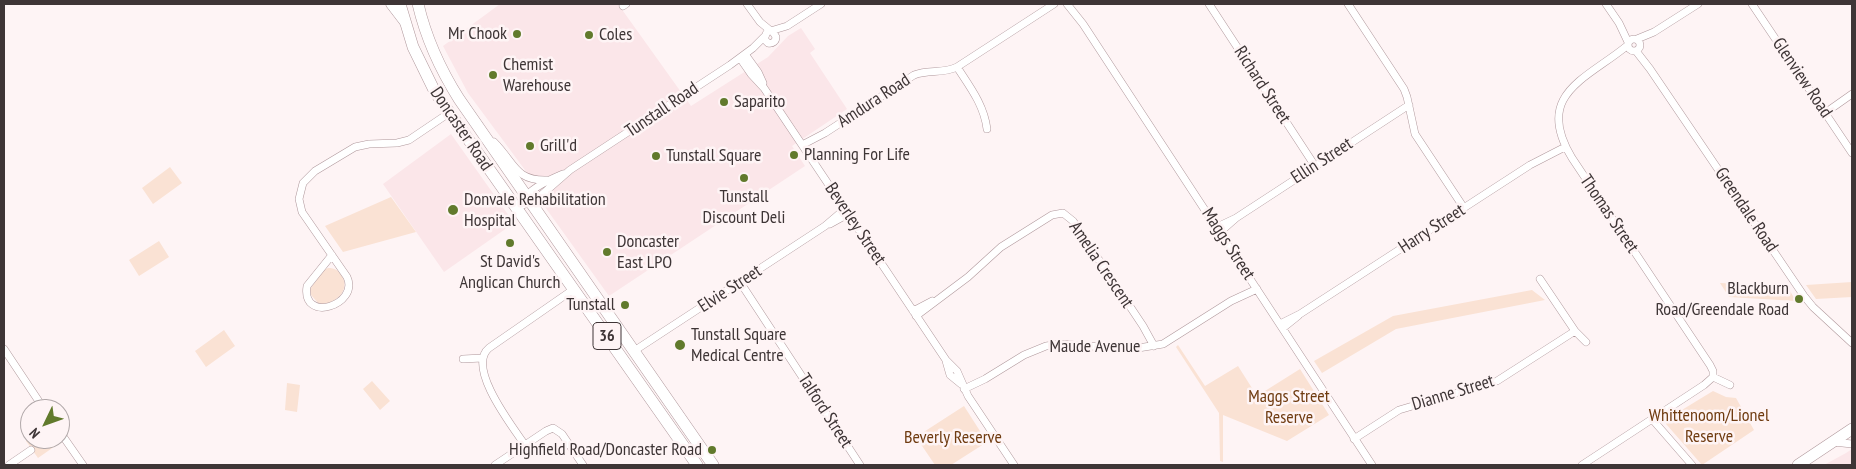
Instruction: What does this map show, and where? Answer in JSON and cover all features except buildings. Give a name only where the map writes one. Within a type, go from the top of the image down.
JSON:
[{"type":"main road","points":[[391,4],[404,22]]},
{"type":"main road","name":"Doncaster Road","points":[[400,4],[413,47],[429,81],[696,465]]},
{"type":"main road","name":"Doncaster Road","points":[[418,4],[425,31],[444,74],[473,120],[713,465]]},
{"type":"main road","points":[[413,47],[416,33],[420,30],[425,31]]},
{"type":"main road","points":[[1798,465],[1852,429]]},
{"type":"street","points":[[747,4],[769,36]]},
{"type":"street","name":"Tunstall Road","points":[[528,199],[550,188],[570,170],[743,56],[769,36],[821,4]]},
{"type":"street","name":"Amdura Road","points":[[804,147],[914,75],[922,72],[948,71],[957,67],[1054,4]]},
{"type":"street","name":"Maggs Street","points":[[1067,4],[1083,24]]},
{"type":"street","name":"Maggs Street","points":[[1072,4],[1083,24],[1372,465]]},
{"type":"street","name":"Richard Street","points":[[1209,4],[1316,166]]},
{"type":"street","points":[[1348,4],[1404,89],[1415,134],[1464,208]]},
{"type":"street","name":"Greendale Road","points":[[1606,4],[1808,302],[1852,344]]},
{"type":"street","name":"Thomas Street","points":[[1698,4],[1575,83],[1564,99],[1559,112],[1558,126],[1565,147],[1710,365],[1713,377]]},
{"type":"street","name":"Glenview Road","points":[[1752,4],[1852,153]]},
{"type":"street","name":"Beverley Street","points":[[743,56],[914,314],[946,360],[957,371],[964,390],[1014,465]]},
{"type":"street","points":[[957,67],[980,102],[987,129]]},
{"type":"street","points":[[1824,111],[1835,101],[1852,94]]},
{"type":"street","name":"Ellin Street","points":[[1218,230],[1409,105]]},
{"type":"street","points":[[332,255],[307,286],[308,297],[314,305],[321,308],[329,308],[343,298],[350,287],[347,277],[332,255],[306,219],[300,206],[299,193],[307,178],[315,171],[355,147],[410,140],[449,112]]},
{"type":"street","points":[[473,120],[506,155],[521,175],[530,180],[547,180]]},
{"type":"street","name":"Harry Street","points":[[1281,326],[1530,164],[1565,147]]},
{"type":"street","name":"Tunstall Road","points":[[516,208],[547,180],[570,170]]},
{"type":"street","name":"Elvie Street","points":[[634,351],[847,212]]},
{"type":"street","name":"Amelia Crescent","points":[[914,314],[968,277],[1001,248],[1052,215],[1063,213],[1073,222],[1148,334],[1154,346]]},
{"type":"street","points":[[1540,279],[1575,330],[1586,342]]},
{"type":"street","name":"Talford Street","points":[[740,282],[860,465]]},
{"type":"street","name":"Maude Avenue","points":[[964,390],[1038,348],[1052,345],[1132,349],[1154,346],[1168,341],[1255,286]]},
{"type":"street","points":[[525,444],[496,402],[482,365],[482,358],[489,348],[574,289]]},
{"type":"street","name":"Dianne Street","points":[[1354,439],[1398,410],[1497,381],[1575,330]]},
{"type":"street","points":[[4,349],[37,399]]},
{"type":"street","points":[[463,359],[482,358]]},
{"type":"street","points":[[1582,465],[1704,385],[1713,377],[1730,385]]},
{"type":"street","points":[[1652,419],[1692,465]]},
{"type":"street","points":[[495,465],[546,430],[555,429],[562,434],[583,465]]},
{"type":"street","points":[[1833,442],[1852,444]]},
{"type":"street","points":[[70,446],[83,465]]},
{"type":"street","points":[[8,465],[31,450]]},
{"type":"shaded area","name":"Tunstall Square","points":[[500,4],[618,4],[691,106],[768,57],[788,36],[801,28],[815,49],[810,53],[847,109],[792,146],[805,166],[609,296],[545,207],[546,201],[525,170],[468,93],[443,46]]},
{"type":"shaded area","name":"Donvale Rehabilitation Hospital","points":[[451,134],[514,223],[444,272],[383,184]]},
{"type":"shaded area","points":[[1852,449],[1852,465],[1824,465],[1846,453]]},
{"type":"green space","points":[[170,167],[182,183],[153,204],[142,188]]},
{"type":"green space","points":[[391,197],[416,232],[343,252],[325,226]]},
{"type":"green space","points":[[159,241],[169,257],[139,276],[129,260]]},
{"type":"green space","points":[[328,268],[334,269],[342,276],[344,282],[343,292],[335,300],[319,304],[311,295],[310,289],[324,270]]},
{"type":"green space","points":[[1852,282],[1852,297],[1816,299],[1806,285]]},
{"type":"green space","points":[[1720,283],[1787,286],[1796,301],[1729,297]]},
{"type":"green space","points":[[1532,290],[1545,300],[1396,329],[1322,373],[1314,361],[1393,316]]},
{"type":"green space","points":[[224,330],[235,346],[206,367],[195,351]]},
{"type":"green space","name":"Maggs Street Reserve","points":[[1178,345],[1205,386],[1238,366],[1257,396],[1300,369],[1329,415],[1287,441],[1223,415],[1223,462],[1220,461],[1219,413],[1176,347]]},
{"type":"green space","points":[[372,381],[390,401],[380,410],[363,389]]},
{"type":"green space","points":[[287,383],[300,385],[297,412],[285,410]]},
{"type":"green space","name":"Whittenoom/Lionel Reserve","points":[[1713,391],[1726,397],[1736,398],[1754,430],[1702,465],[1666,424],[1667,419]]},
{"type":"green space","name":"Beverly Reserve","points":[[964,406],[987,442],[951,465],[935,465],[916,437]]},
{"type":"green space","points":[[32,449],[51,449],[38,458]]},
{"type":"place","name":"Mr Chook","points":[[517,34]]},
{"type":"place","name":"Coles","points":[[589,35]]},
{"type":"place","name":"Chemist Warehouse","points":[[493,75]]},
{"type":"place","name":"Saparito","points":[[724,102]]},
{"type":"place","name":"Grill'd","points":[[530,146]]},
{"type":"place","name":"Planning For Life","points":[[794,155]]},
{"type":"place","name":"Tunstall Square","points":[[656,156]]},
{"type":"place","name":"Tunstall Discount Deli","points":[[744,178]]},
{"type":"place","name":"Donvale Rehabilitation Hospital","points":[[453,210]]},
{"type":"place","name":"St David's Anglican Church","points":[[510,243]]},
{"type":"place","name":"Doncaster East LPO","points":[[607,252]]},
{"type":"place","name":"Blackburn Road/Greendale Road","points":[[1799,299]]},
{"type":"place","name":"Tunstall","points":[[625,305]]},
{"type":"place","name":"Tunstall Square Medical Centre","points":[[680,345]]},
{"type":"place","name":"Highfield Road/Doncaster Road","points":[[712,450]]}]
